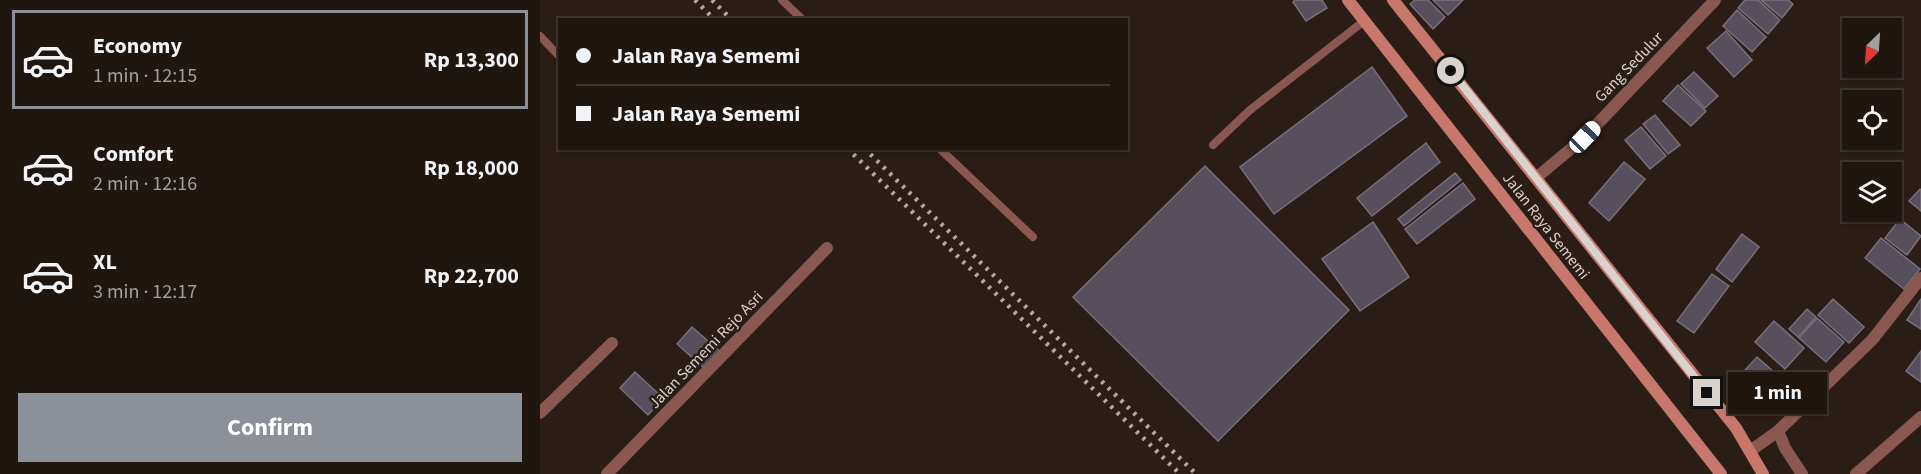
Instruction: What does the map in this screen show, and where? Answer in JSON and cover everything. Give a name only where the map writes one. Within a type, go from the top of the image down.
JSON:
[{"type":"main road","name":"Jalan Raya Sememi","points":[[1348,0],[1717,473]]},
{"type":"main road","name":"Jalan Raya Sememi","points":[[1393,0],[1542,173],[1736,429],[1763,474]]},
{"type":"street","name":"Gang Sedulur","points":[[1542,173],[1593,129],[1714,0]]},
{"type":"street","name":"Jalan Sememi Rejo Asri","points":[[607,474],[827,248]]},
{"type":"street","points":[[1750,451],[1777,432],[1872,340],[1921,278]]},
{"type":"street","points":[[540,413],[612,343]]},
{"type":"street","points":[[1856,474],[1921,417]]},
{"type":"street","points":[[1777,432],[1802,474]]},
{"type":"lane","points":[[782,0],[801,18]]},
{"type":"lane","points":[[1212,145],[1250,110],[1364,21]]},
{"type":"lane","points":[[540,36],[558,55]]},
{"type":"lane","points":[[941,150],[1033,237]]},
{"type":"building","points":[[1295,0],[1322,0],[1327,8],[1306,21],[1293,2]]},
{"type":"building","points":[[1415,0],[1428,0],[1445,17],[1433,29],[1410,4]]},
{"type":"building","points":[[1433,0],[1463,0],[1448,15]]},
{"type":"building","points":[[1745,0],[1758,0],[1780,20],[1768,34],[1738,8]]},
{"type":"building","points":[[1761,0],[1788,0],[1793,4],[1782,18]]},
{"type":"building","points":[[1737,10],[1766,37],[1752,52],[1723,26]]},
{"type":"building","points":[[1726,31],[1752,60],[1734,77],[1707,48]]},
{"type":"building","points":[[1372,67],[1407,116],[1274,214],[1240,167]]},
{"type":"building","points":[[1694,72],[1718,96],[1705,108],[1681,84]]},
{"type":"building","points":[[1678,85],[1706,111],[1691,126],[1663,101]]},
{"type":"building","points":[[1655,115],[1680,145],[1668,154],[1643,124]]},
{"type":"building","points":[[1641,127],[1666,156],[1650,169],[1625,140]]},
{"type":"building","points":[[1426,143],[1440,162],[1372,216],[1357,198]]},
{"type":"building","points":[[1624,162],[1645,179],[1609,221],[1589,203]]},
{"type":"building","points":[[1205,166],[1349,310],[1218,441],[1073,297]]},
{"type":"building","points":[[1455,173],[1461,180],[1404,226],[1398,219]]},
{"type":"building","points":[[1463,183],[1475,199],[1417,244],[1405,229]]},
{"type":"building","points":[[1921,190],[1921,211],[1909,201]]},
{"type":"building","points":[[1902,221],[1921,236],[1907,255],[1885,238],[1898,222]]},
{"type":"building","points":[[1373,222],[1409,277],[1360,311],[1322,259]]},
{"type":"building","points":[[1742,234],[1759,247],[1732,282],[1716,269]]},
{"type":"building","points":[[1881,238],[1920,269],[1904,289],[1865,258]]},
{"type":"building","points":[[1712,274],[1729,286],[1694,333],[1677,321]]},
{"type":"building","points":[[1833,299],[1864,327],[1849,343],[1818,315]]},
{"type":"building","points":[[1921,299],[1921,329],[1907,320]]},
{"type":"building","points":[[1807,309],[1816,317],[1798,337],[1789,329]]},
{"type":"building","points":[[1817,318],[1844,342],[1826,362],[1799,338]]},
{"type":"building","points":[[1774,321],[1804,348],[1785,369],[1755,342]]},
{"type":"building","points":[[692,327],[723,354],[707,371],[677,344]]},
{"type":"building","points":[[1921,351],[1921,382],[1906,371]]},
{"type":"building","points":[[1757,357],[1783,380],[1761,404],[1735,381]]},
{"type":"building","points":[[635,372],[663,398],[648,415],[620,388]]},
{"type":"railway","points":[[695,0],[713,18]]},
{"type":"railway","points":[[712,0],[730,18]]},
{"type":"railway","points":[[849,150],[1180,474]]},
{"type":"railway","points":[[866,150],[1196,474]]},
{"type":"route","points":[[1451,71],[1707,393]]}]
